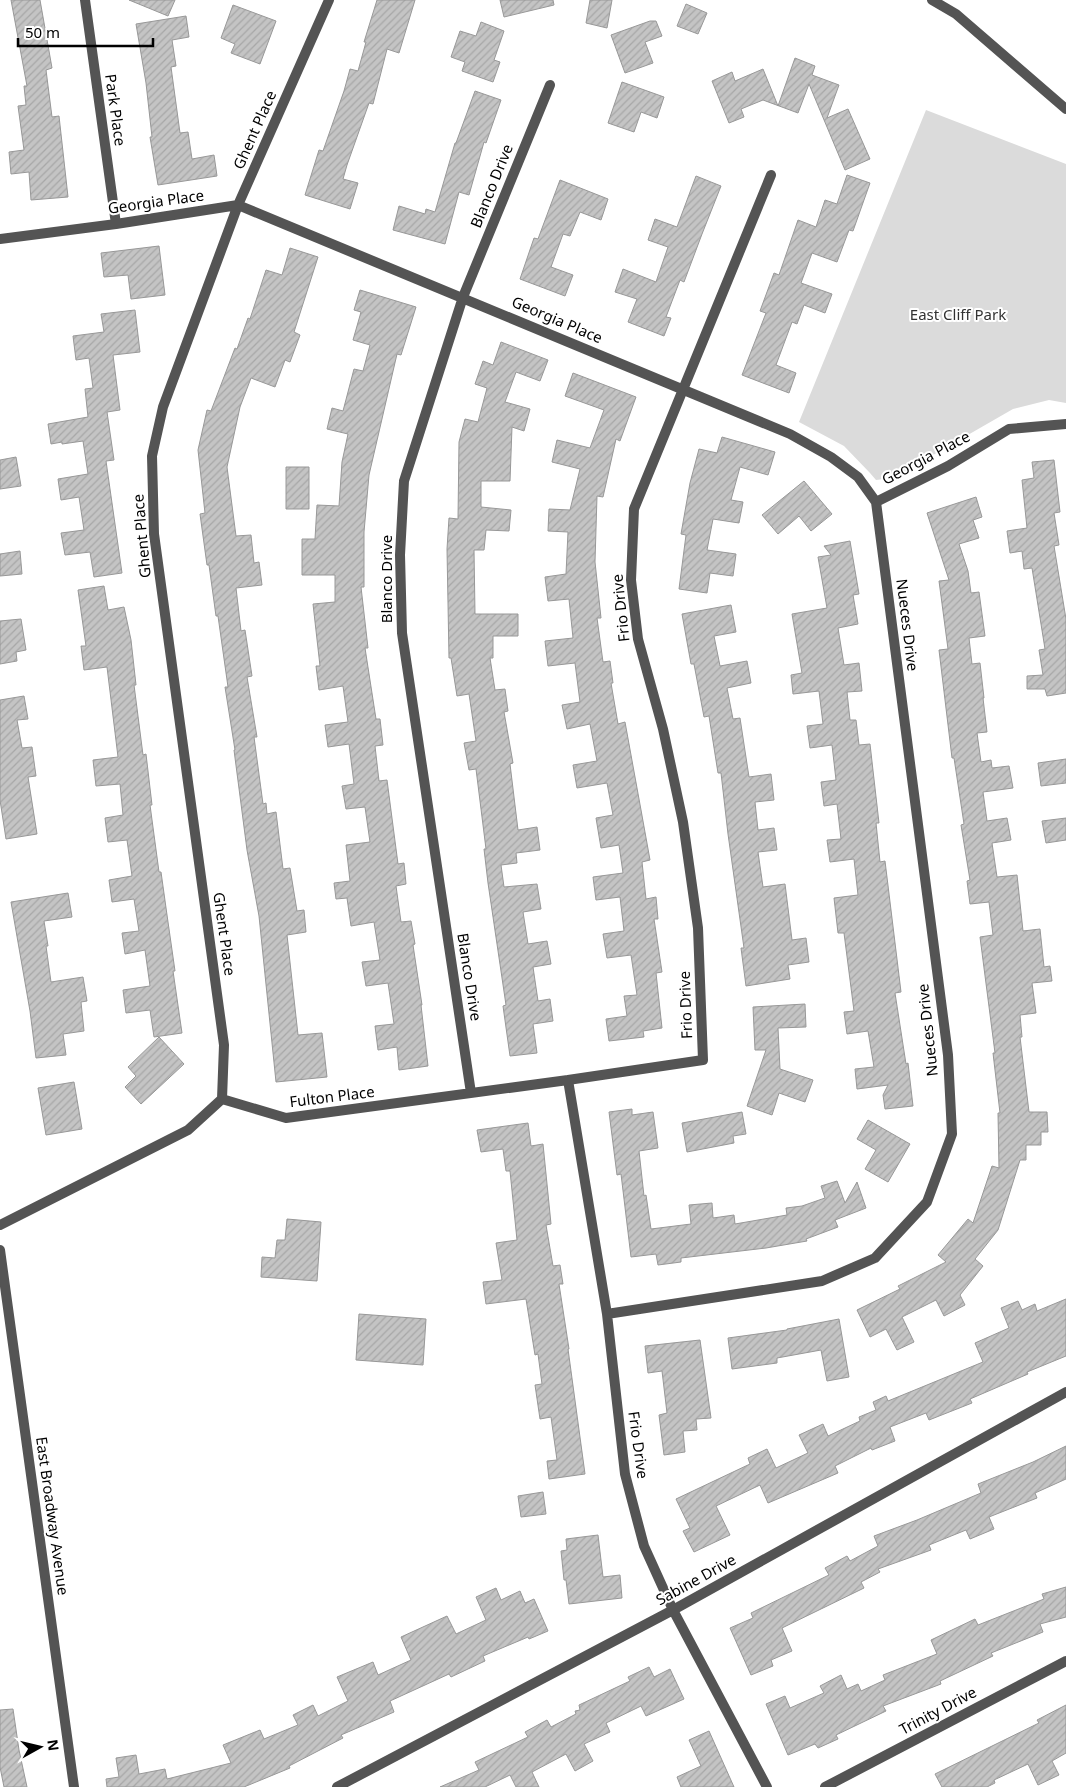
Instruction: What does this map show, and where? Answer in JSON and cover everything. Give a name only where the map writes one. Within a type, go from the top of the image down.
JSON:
[{"type":"street","name":"Park Place","points":[[85,0],[116,224]]},
{"type":"street","name":"Ghent Place","points":[[222,1098],[224,1045],[154,534],[152,456],[164,407],[238,205],[329,0]]},
{"type":"street","points":[[932,0],[956,14],[1066,109]]},
{"type":"street","name":"Blanco Drive","points":[[471,1094],[402,633],[400,554],[404,481],[462,297],[550,85]]},
{"type":"street","name":"Frio Drive","points":[[703,1060],[698,928],[684,822],[663,729],[638,639],[631,580],[634,509],[682,388],[771,175]]},
{"type":"street","name":"Georgia Place","points":[[0,239],[116,224],[238,205],[790,434],[831,457],[858,477],[876,502],[948,466],[1009,429],[1066,424]]},
{"type":"street","name":"Nueces Drive","points":[[607,1314],[822,1281],[875,1258],[927,1202],[952,1134],[948,1055],[876,502]]},
{"type":"street","name":"Fulton Place","points":[[222,1098],[286,1118],[471,1094],[703,1060]]},
{"type":"street","name":"Frio Drive","points":[[568,1080],[607,1314],[625,1474],[644,1546],[673,1610],[767,1787]]},
{"type":"street","points":[[0,1225],[188,1130],[222,1098]]},
{"type":"street","name":"East Broadway Avenue","points":[[0,1250],[74,1787]]},
{"type":"street","name":"Sabine Drive","points":[[336,1787],[673,1610],[1066,1392]]},
{"type":"street","name":"Trinity Drive","points":[[825,1787],[1066,1661]]},
{"type":"green space","name":"East Cliff Park","points":[[926,110],[1066,164],[1066,403],[1049,400],[1013,409],[893,478],[876,480],[844,446],[799,422]]},
{"type":"building","points":[[11,0],[40,0],[52,68],[46,70],[52,117],[59,116],[68,197],[31,200],[29,172],[11,174],[9,152],[24,150],[18,106],[26,105],[24,86],[27,86]]},
{"type":"building","points":[[129,0],[175,0],[168,16]]},
{"type":"building","points":[[377,0],[415,0],[399,53],[387,49],[373,104],[369,103],[347,165],[343,179],[358,183],[350,209],[305,195],[319,150],[323,151],[350,69],[358,71],[366,42],[364,42]]},
{"type":"building","points":[[500,0],[553,0],[554,5],[504,17]]},
{"type":"building","points":[[590,0],[612,0],[607,28],[586,23]]},
{"type":"building","points":[[686,4],[707,13],[698,34],[677,26]]},
{"type":"building","points":[[233,5],[276,21],[260,64],[231,53],[235,44],[221,38]]},
{"type":"building","points":[[186,16],[189,37],[172,40],[176,66],[171,67],[180,133],[188,132],[192,159],[214,155],[217,176],[158,185],[150,137],[152,137],[146,83],[136,24]]},
{"type":"building","points":[[650,21],[656,21],[662,36],[645,42],[653,63],[625,73],[611,35]]},
{"type":"building","points":[[481,22],[504,31],[494,60],[500,62],[493,82],[462,71],[465,62],[451,57],[460,31],[476,36]]},
{"type":"building","points":[[795,58],[815,66],[812,75],[839,85],[827,118],[848,109],[870,159],[845,170],[809,84],[798,113],[778,106]]},
{"type":"building","points":[[763,69],[778,105],[763,100],[741,109],[744,117],[729,123],[712,81],[732,72],[735,81]]},
{"type":"building","points":[[622,82],[664,97],[657,118],[641,112],[634,132],[608,123]]},
{"type":"building","points":[[475,91],[501,100],[486,143],[484,142],[469,195],[459,192],[445,244],[393,230],[399,206],[425,214],[426,209],[435,212],[455,143]]},
{"type":"building","points":[[847,175],[870,183],[853,231],[849,230],[837,262],[812,253],[801,283],[832,294],[825,313],[804,305],[797,324],[792,322],[776,365],[796,373],[789,393],[742,375],[766,313],[760,311],[774,273],[779,275],[798,220],[816,227],[825,200],[837,204]]},
{"type":"building","points":[[696,176],[721,186],[684,282],[680,280],[666,317],[671,318],[664,336],[628,322],[637,299],[615,292],[623,269],[656,282],[668,247],[648,240],[655,219],[677,227]]},
{"type":"building","points":[[560,180],[608,199],[601,220],[580,212],[570,236],[563,234],[551,267],[573,275],[565,296],[520,279],[534,238],[538,239]]},
{"type":"building","points":[[159,246],[165,295],[131,299],[128,275],[104,277],[101,253]]},
{"type":"building","points":[[290,248],[318,257],[294,332],[300,335],[290,362],[285,360],[275,387],[251,378],[240,407],[227,467],[236,536],[251,535],[254,563],[259,562],[262,585],[236,588],[241,631],[245,630],[252,676],[247,677],[257,737],[254,737],[263,804],[266,803],[267,814],[276,812],[283,869],[290,868],[297,911],[304,910],[306,932],[287,935],[298,1035],[322,1033],[327,1077],[276,1082],[259,916],[247,850],[225,687],[228,687],[218,616],[216,616],[209,565],[207,565],[200,514],[205,513],[198,450],[207,410],[211,411],[235,348],[237,349],[248,318],[250,319],[266,270],[282,275]]},
{"type":"building","points":[[360,290],[416,307],[401,355],[397,354],[369,475],[364,532],[364,587],[361,587],[368,648],[365,648],[376,719],[380,719],[383,745],[375,746],[379,781],[387,780],[398,864],[404,863],[406,884],[396,886],[401,922],[411,921],[428,1066],[399,1070],[397,1047],[378,1050],[375,1026],[394,1024],[388,983],[366,986],[362,962],[380,960],[374,922],[351,926],[347,898],[336,899],[334,883],[350,881],[346,845],[370,842],[365,807],[346,809],[342,786],[354,784],[349,744],[328,747],[325,725],[348,722],[343,686],[319,690],[316,666],[320,666],[313,604],[335,602],[335,575],[302,575],[302,539],[315,539],[317,505],[339,506],[342,462],[348,434],[327,429],[332,408],[343,411],[354,369],[363,371],[370,345],[353,340],[361,312],[354,310]]},
{"type":"building","points":[[135,310],[140,352],[113,355],[120,410],[107,412],[114,460],[106,461],[122,573],[94,577],[90,552],[65,555],[61,533],[84,530],[79,497],[61,500],[58,479],[88,474],[83,441],[51,444],[48,424],[88,417],[85,389],[93,388],[89,358],[76,360],[73,336],[104,332],[101,314]]},
{"type":"building","points":[[501,342],[548,360],[540,381],[516,372],[505,402],[530,409],[524,431],[512,427],[510,481],[481,481],[481,507],[511,510],[509,531],[486,530],[484,550],[474,550],[475,614],[518,614],[518,636],[493,636],[493,658],[490,658],[495,690],[505,689],[508,711],[504,712],[513,763],[510,764],[518,830],[537,827],[540,850],[516,853],[517,863],[501,865],[504,887],[537,884],[541,909],[523,912],[528,944],[547,941],[551,964],[533,967],[538,1001],[550,999],[553,1021],[533,1024],[537,1053],[510,1056],[503,1006],[506,1005],[488,883],[484,849],[486,849],[476,769],[469,770],[464,743],[476,741],[469,694],[457,696],[451,658],[449,658],[447,549],[449,518],[458,519],[459,442],[465,419],[478,422],[487,388],[475,384],[483,361],[493,365]]},
{"type":"building","points":[[573,373],[636,397],[620,441],[616,439],[603,497],[597,496],[595,562],[601,618],[597,618],[603,662],[610,661],[613,683],[611,683],[618,724],[625,722],[650,860],[642,862],[646,899],[656,897],[658,919],[654,919],[662,972],[656,973],[662,1028],[643,1031],[644,1037],[609,1041],[606,1019],[627,1016],[624,996],[637,995],[631,955],[607,958],[603,934],[624,931],[620,897],[596,900],[593,877],[623,873],[619,845],[601,848],[596,818],[613,815],[607,783],[577,788],[573,765],[597,761],[590,724],[567,729],[562,705],[580,702],[575,663],[548,666],[545,641],[573,638],[569,599],[548,601],[545,577],[566,574],[568,532],[548,531],[549,509],[570,510],[580,469],[552,462],[557,440],[590,448],[604,410],[565,396]]},
{"type":"building","points":[[722,437],[775,452],[768,475],[740,467],[731,500],[743,502],[739,523],[713,519],[707,550],[736,554],[733,576],[710,573],[707,593],[679,589],[686,535],[681,534],[690,483],[699,449],[717,453]]},
{"type":"building","points":[[16,457],[21,486],[0,489],[0,460]]},
{"type":"building","points":[[1054,460],[1060,512],[1054,513],[1059,545],[1054,546],[1066,619],[1066,693],[1047,696],[1045,689],[1027,689],[1027,676],[1043,675],[1039,650],[1045,649],[1032,568],[1024,569],[1022,551],[1010,553],[1007,531],[1027,528],[1022,480],[1034,478],[1032,462]]},
{"type":"building","points":[[286,467],[309,467],[309,509],[286,509]]},
{"type":"building","points":[[804,481],[832,514],[811,531],[799,516],[778,534],[762,515]]},
{"type":"building","points":[[976,497],[982,517],[973,520],[979,538],[959,544],[968,571],[971,593],[979,592],[985,636],[969,638],[972,664],[980,663],[987,732],[977,733],[981,762],[991,760],[992,768],[1009,766],[1013,788],[983,792],[987,821],[1007,818],[1011,840],[992,843],[997,877],[1017,875],[1023,931],[1040,929],[1044,967],[1050,966],[1052,981],[1032,983],[1036,1013],[1020,1015],[1022,1037],[1020,1037],[1029,1112],[1047,1112],[1048,1132],[1041,1132],[1041,1145],[1026,1145],[1026,1160],[1020,1160],[998,1230],[975,1259],[983,1266],[960,1295],[965,1305],[944,1316],[936,1300],[902,1317],[914,1342],[897,1350],[886,1329],[870,1337],[857,1310],[900,1289],[898,1286],[946,1262],[938,1255],[968,1219],[973,1223],[992,1166],[999,1168],[998,1113],[1000,1113],[993,1053],[995,1053],[980,937],[993,935],[989,902],[970,904],[967,881],[970,880],[961,825],[964,824],[954,758],[952,758],[939,650],[948,649],[939,581],[949,580],[927,513]]},
{"type":"building","points":[[850,541],[859,594],[853,595],[858,624],[838,628],[844,665],[859,663],[862,691],[847,692],[850,720],[856,720],[859,745],[870,744],[879,823],[876,823],[880,862],[885,861],[901,992],[895,993],[906,1064],[908,1063],[913,1106],[885,1109],[883,1095],[888,1085],[857,1089],[855,1069],[874,1067],[868,1031],[847,1034],[844,1012],[854,1011],[844,933],[838,933],[834,898],[858,895],[854,859],[830,862],[827,840],[841,839],[837,804],[824,806],[821,782],[836,780],[832,745],[810,748],[807,726],[823,724],[819,691],[793,694],[791,675],[802,673],[792,614],[827,608],[818,557],[831,555],[824,546]]},
{"type":"building","points":[[20,551],[22,574],[0,576],[0,554]]},
{"type":"building","points":[[104,586],[108,610],[124,607],[131,640],[136,685],[134,685],[143,755],[146,754],[152,805],[150,805],[175,971],[173,971],[182,1033],[154,1037],[150,1010],[126,1013],[123,990],[150,986],[145,950],[125,954],[122,933],[139,931],[134,899],[112,902],[109,880],[132,876],[127,840],[108,842],[105,818],[123,815],[120,784],[96,786],[93,760],[118,757],[107,667],[84,670],[81,646],[86,646],[78,590]]},
{"type":"building","points":[[731,605],[736,632],[714,636],[720,666],[747,661],[751,683],[727,688],[733,719],[740,718],[749,777],[771,774],[774,800],[755,802],[758,830],[774,828],[777,850],[758,852],[763,887],[785,884],[792,940],[806,938],[809,962],[788,965],[790,979],[746,986],[741,948],[744,948],[721,773],[718,773],[709,716],[704,717],[694,664],[691,664],[682,614]]},
{"type":"building","points":[[21,619],[26,650],[16,652],[17,661],[0,664],[0,621]]},
{"type":"building","points":[[24,696],[28,719],[17,720],[22,748],[32,747],[36,776],[28,777],[37,834],[6,839],[0,800],[0,700]]},
{"type":"building","points":[[1066,759],[1066,783],[1041,786],[1038,763]]},
{"type":"building","points":[[1066,818],[1066,840],[1046,843],[1042,821]]},
{"type":"building","points":[[68,893],[72,917],[44,921],[48,946],[46,946],[51,982],[83,977],[87,1001],[81,1002],[84,1031],[63,1034],[66,1055],[36,1058],[30,1011],[11,902]]},
{"type":"building","points":[[805,1004],[806,1027],[778,1028],[780,1069],[813,1080],[805,1102],[779,1093],[772,1115],[747,1106],[766,1050],[755,1050],[753,1007]]},
{"type":"building","points":[[159,1037],[184,1064],[141,1104],[125,1087],[136,1076],[128,1067]]},
{"type":"building","points":[[74,1082],[82,1129],[46,1135],[38,1088]]},
{"type":"building","points":[[632,1109],[632,1115],[653,1112],[658,1148],[639,1151],[644,1196],[646,1195],[651,1229],[691,1224],[689,1205],[712,1203],[713,1218],[734,1215],[735,1224],[787,1215],[786,1208],[802,1206],[825,1198],[821,1186],[837,1181],[845,1203],[857,1182],[866,1208],[835,1220],[838,1227],[806,1239],[807,1241],[681,1258],[681,1262],[658,1265],[656,1254],[631,1257],[621,1174],[617,1175],[609,1112]]},
{"type":"building","points":[[742,1112],[746,1134],[733,1136],[734,1143],[687,1152],[682,1123]]},
{"type":"building","points":[[868,1120],[910,1144],[888,1182],[865,1169],[876,1150],[857,1139]]},
{"type":"building","points":[[528,1123],[531,1146],[543,1144],[551,1224],[546,1225],[553,1266],[560,1265],[563,1284],[559,1284],[585,1474],[549,1479],[547,1461],[557,1460],[551,1417],[540,1419],[535,1385],[542,1384],[538,1354],[535,1355],[526,1299],[486,1304],[483,1282],[502,1280],[496,1243],[517,1240],[510,1171],[506,1171],[503,1149],[481,1152],[477,1130]]},
{"type":"building","points":[[287,1219],[321,1222],[317,1281],[261,1277],[262,1257],[275,1258],[277,1240],[285,1240]]},
{"type":"building","points":[[1066,1299],[1066,1356],[970,1399],[972,1403],[929,1420],[926,1413],[890,1427],[895,1441],[872,1450],[871,1448],[835,1466],[838,1473],[768,1503],[760,1485],[716,1506],[730,1535],[694,1552],[683,1531],[690,1528],[676,1499],[750,1464],[748,1458],[767,1449],[776,1468],[808,1453],[799,1435],[823,1424],[828,1436],[860,1421],[859,1417],[876,1410],[873,1402],[886,1396],[888,1401],[983,1362],[975,1343],[1009,1328],[1001,1308],[1018,1301],[1022,1310],[1035,1304],[1037,1311]]},
{"type":"building","points":[[359,1314],[426,1319],[423,1365],[356,1360]]},
{"type":"building","points":[[839,1319],[849,1377],[827,1381],[821,1350],[777,1358],[777,1363],[732,1369],[728,1338],[787,1330]]},
{"type":"building","points":[[700,1340],[711,1418],[696,1419],[697,1430],[683,1431],[685,1452],[664,1455],[659,1415],[667,1413],[662,1371],[648,1373],[645,1346]]},
{"type":"building","points":[[1066,1446],[1066,1479],[1035,1493],[1037,1498],[989,1517],[994,1529],[970,1539],[966,1530],[929,1545],[931,1550],[878,1569],[880,1572],[861,1582],[864,1588],[782,1628],[792,1651],[771,1660],[773,1666],[751,1675],[730,1628],[753,1618],[751,1613],[829,1575],[825,1568],[847,1556],[850,1561],[878,1546],[874,1536],[981,1493],[978,1484],[1033,1462]]},
{"type":"building","points":[[543,1492],[546,1514],[521,1517],[518,1496]]},
{"type":"building","points":[[598,1535],[603,1577],[620,1575],[622,1598],[569,1604],[561,1551],[567,1550],[566,1539]]},
{"type":"building","points":[[1066,1587],[1066,1617],[1040,1624],[1043,1632],[991,1653],[993,1656],[940,1681],[941,1684],[883,1706],[886,1711],[836,1735],[838,1739],[818,1748],[815,1744],[788,1755],[766,1704],[785,1696],[790,1708],[824,1693],[820,1686],[841,1675],[847,1689],[858,1684],[861,1691],[885,1680],[883,1675],[937,1654],[931,1640],[975,1619],[978,1625],[1044,1599],[1042,1594]]},
{"type":"building","points":[[496,1588],[501,1600],[520,1591],[525,1603],[534,1599],[548,1631],[529,1639],[528,1637],[483,1656],[485,1661],[451,1677],[449,1674],[390,1701],[394,1712],[341,1735],[343,1738],[289,1766],[290,1768],[244,1787],[107,1787],[106,1779],[119,1777],[116,1758],[136,1755],[139,1774],[165,1769],[167,1779],[231,1763],[223,1745],[260,1730],[264,1739],[298,1725],[293,1715],[313,1705],[318,1716],[348,1701],[337,1677],[373,1662],[378,1675],[411,1660],[401,1637],[447,1616],[456,1634],[486,1620],[476,1597]]},
{"type":"building","points":[[649,1667],[654,1677],[670,1669],[684,1699],[646,1716],[641,1706],[606,1723],[610,1732],[584,1744],[593,1761],[575,1771],[566,1754],[532,1772],[539,1787],[516,1787],[510,1775],[485,1787],[440,1787],[479,1770],[475,1762],[528,1737],[525,1732],[547,1720],[551,1727],[576,1714],[575,1711],[580,1710],[579,1705],[630,1681],[628,1677]]},
{"type":"building","points":[[1066,1705],[1066,1753],[1052,1761],[1059,1775],[1038,1785],[1028,1764],[994,1780],[995,1783],[987,1787],[942,1787],[935,1774],[1039,1723],[1037,1720]]},
{"type":"building","points":[[13,1709],[27,1787],[4,1787],[0,1767],[0,1710]]},
{"type":"building","points":[[709,1731],[734,1787],[681,1787],[677,1777],[701,1766],[689,1740]]}]
